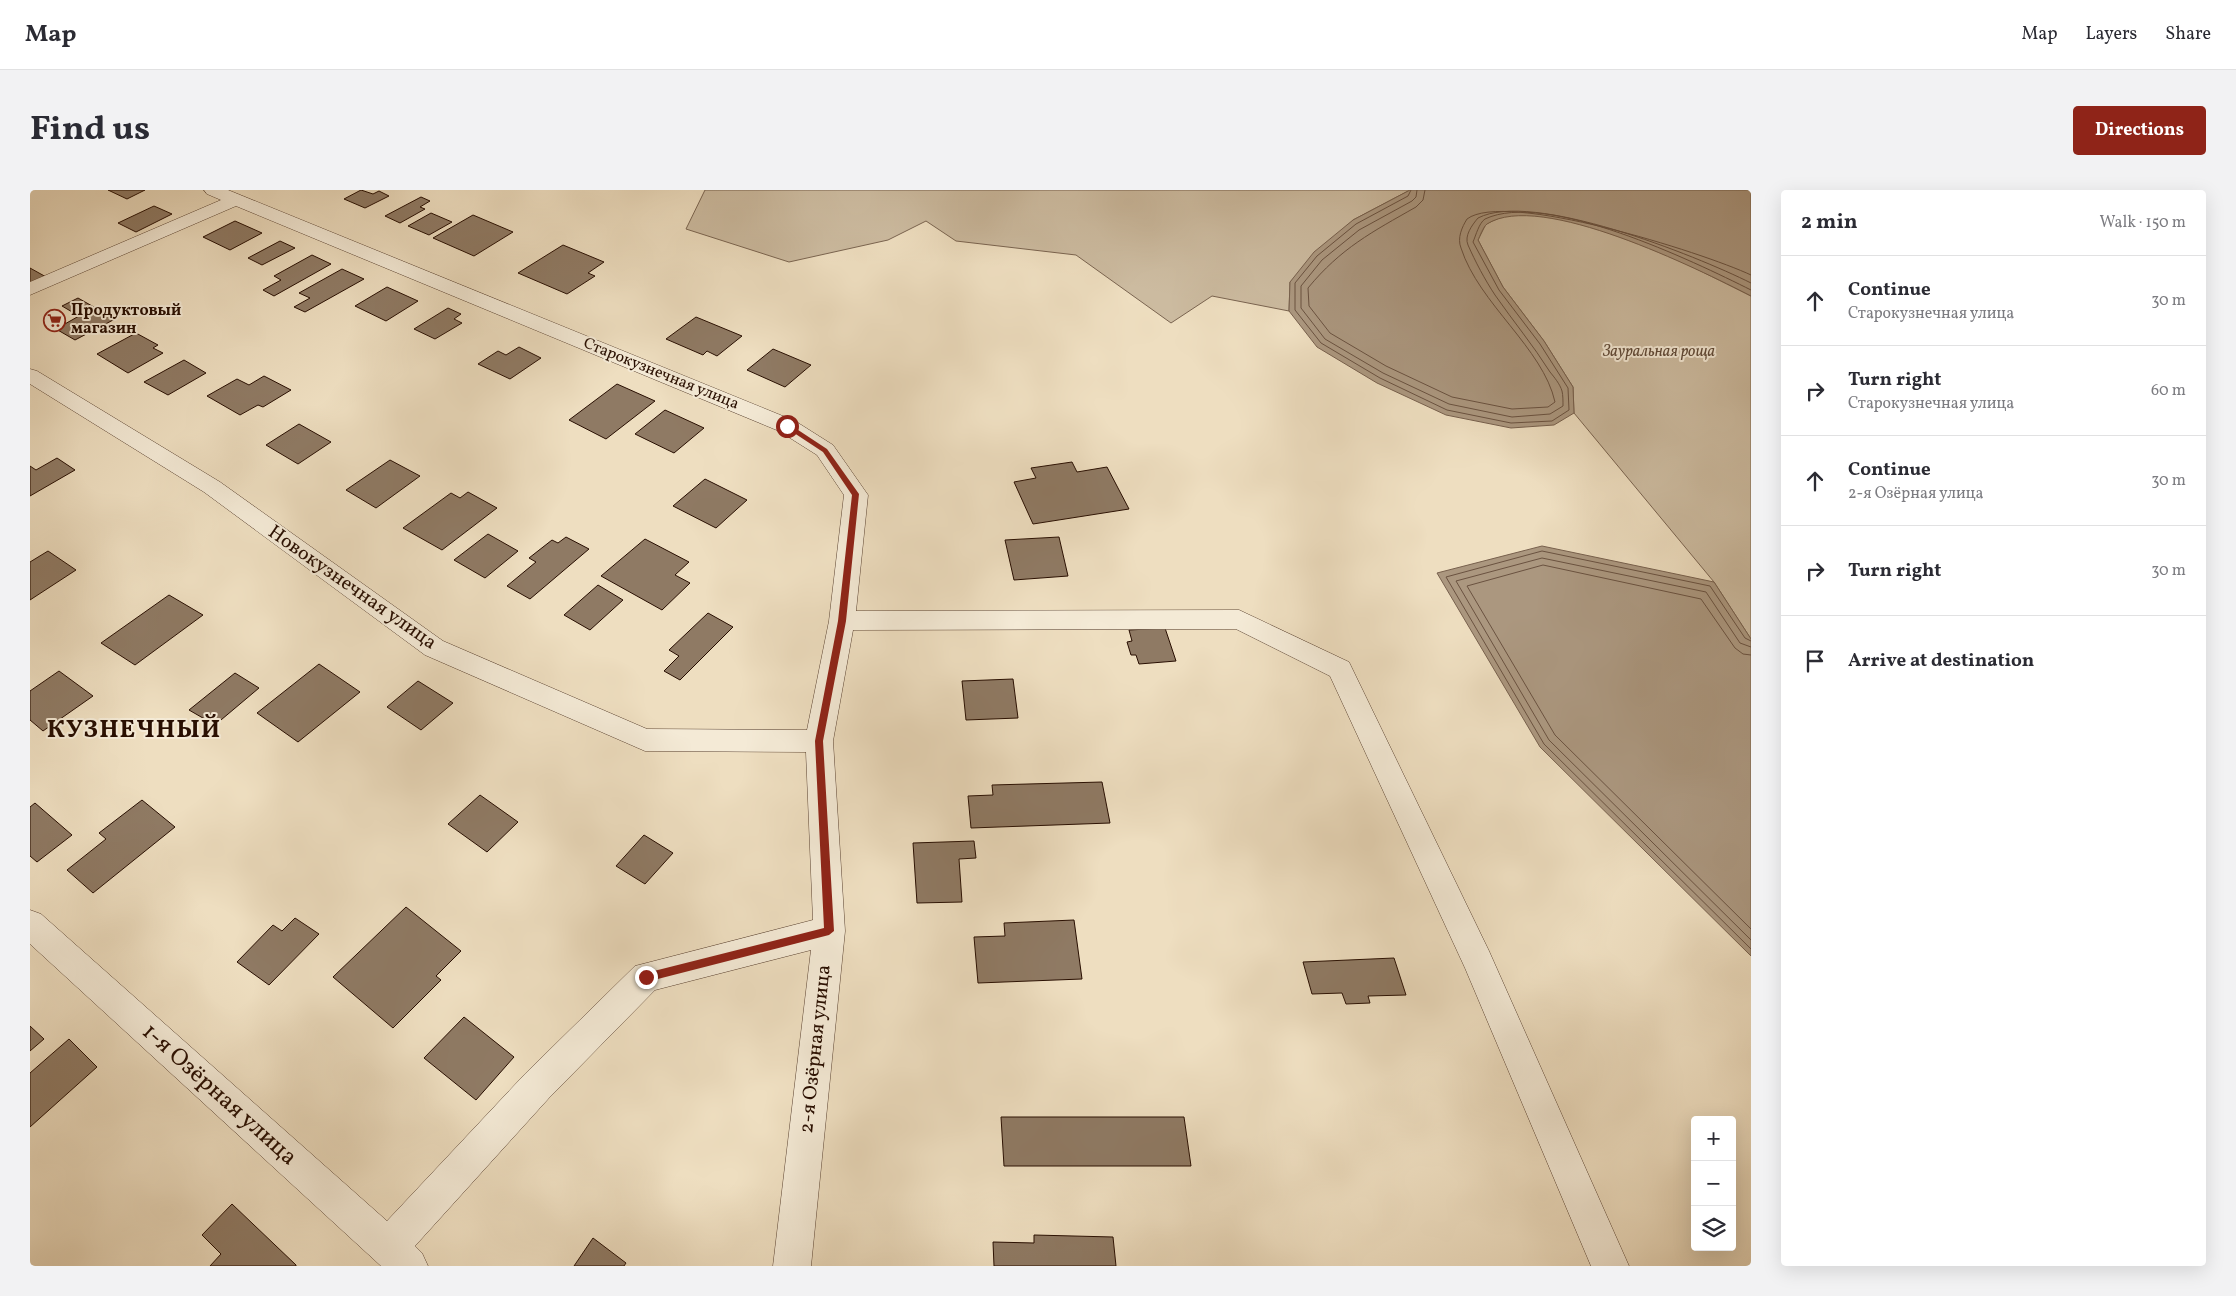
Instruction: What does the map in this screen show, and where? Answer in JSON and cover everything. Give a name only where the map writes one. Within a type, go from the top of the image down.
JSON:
[{"type":"street","name":"Старокузнечная улица","points":[[213,190],[787,426],[825,450],[856,494],[842,621],[819,741]]},
{"type":"street","points":[[30,289],[235,200]]},
{"type":"street","name":"Новокузнечная улица","points":[[30,375],[212,487],[434,648],[645,740],[819,741]]},
{"type":"street","points":[[842,621],[1239,619],[1340,669],[1478,962],[1610,1266]]},
{"type":"street","name":"2-я Озёрная улица","points":[[792,1266],[829,931],[819,741]]},
{"type":"street","name":"1-я Озёрная улица","points":[[30,924],[398,1257]]},
{"type":"street","points":[[398,1257],[537,1086],[646,977],[829,931]]},
{"type":"green space","points":[[705,190],[1410,190],[1353,220],[1290,282],[1289,311],[1212,296],[1171,323],[1076,255],[956,241],[926,221],[888,240],[789,262],[686,229]]},
{"type":"green space","name":"Зауральная роща","points":[[1541,211],[1578,219],[1647,244],[1751,296],[1751,639],[1714,582],[1574,413],[1573,387],[1544,341],[1503,287],[1478,240],[1486,224],[1510,213]]},
{"type":"water","points":[[1410,190],[1751,190],[1751,296],[1658,252],[1580,225],[1543,217],[1511,216],[1487,224],[1478,240],[1503,287],[1544,341],[1573,387],[1574,413],[1554,425],[1511,428],[1446,415],[1377,383],[1317,347],[1289,311],[1290,282],[1314,252],[1353,220]]},
{"type":"water","points":[[1542,546],[1714,582],[1751,639],[1751,956],[1540,747],[1437,573]]},
{"type":"building","points":[[108,190],[145,190],[127,199]]},
{"type":"building","points":[[361,190],[373,194],[379,191],[389,196],[365,208],[344,199]]},
{"type":"building","points":[[421,197],[430,201],[420,207],[425,209],[400,223],[385,216]]},
{"type":"building","points":[[154,206],[172,214],[136,232],[118,223]]},
{"type":"building","points":[[431,213],[452,222],[429,235],[408,226]]},
{"type":"building","points":[[473,215],[513,232],[474,256],[433,238]]},
{"type":"building","points":[[235,221],[262,233],[230,250],[203,237]]},
{"type":"building","points":[[280,241],[295,248],[262,265],[248,258]]},
{"type":"building","points":[[563,245],[604,262],[588,273],[595,276],[567,294],[518,273]]},
{"type":"building","points":[[312,255],[331,264],[274,296],[263,290],[281,280],[274,276]]},
{"type":"building","points":[[30,268],[48,278],[30,287]]},
{"type":"building","points":[[342,269],[364,279],[305,312],[294,307],[310,298],[299,293]]},
{"type":"building","points":[[387,287],[418,301],[386,321],[355,306]]},
{"type":"building","points":[[78,298],[115,319],[75,340],[56,329],[79,316],[62,306]]},
{"type":"building","points":[[448,308],[461,314],[454,319],[462,323],[435,339],[414,329]]},
{"type":"building","points":[[696,317],[742,336],[717,356],[707,351],[703,355],[666,339]]},
{"type":"building","points":[[136,333],[158,345],[153,348],[163,353],[128,373],[97,354]]},
{"type":"building","points":[[519,347],[541,358],[510,379],[478,364],[498,351],[506,355]]},
{"type":"building","points":[[773,349],[811,365],[785,387],[747,370]]},
{"type":"building","points":[[184,360],[206,373],[168,395],[144,382]]},
{"type":"building","points":[[264,376],[291,390],[263,407],[258,405],[240,415],[207,396],[237,379],[249,385]]},
{"type":"building","points":[[617,384],[655,401],[606,439],[569,420]]},
{"type":"building","points":[[665,410],[704,428],[674,453],[635,434]]},
{"type":"building","points":[[299,424],[331,442],[298,464],[266,445]]},
{"type":"building","points":[[57,458],[75,470],[30,496],[30,466],[36,470]]},
{"type":"building","points":[[390,460],[420,476],[376,508],[346,490]]},
{"type":"building","points":[[1072,462],[1077,472],[1107,467],[1129,509],[1033,524],[1014,482],[1036,478],[1031,468]]},
{"type":"building","points":[[705,479],[747,500],[716,528],[673,506]]},
{"type":"building","points":[[468,492],[497,508],[442,550],[403,528],[451,493],[460,498]]},
{"type":"building","points":[[488,534],[518,551],[485,578],[454,560]]},
{"type":"building","points":[[566,537],[589,549],[530,599],[507,586],[536,562],[529,558],[552,540],[558,543]]},
{"type":"building","points":[[1059,537],[1068,576],[1014,580],[1005,540]]},
{"type":"building","points":[[645,539],[689,562],[675,575],[690,583],[662,610],[601,576]]},
{"type":"building","points":[[48,551],[76,570],[30,600],[30,562]]},
{"type":"building","points":[[598,585],[623,600],[590,630],[564,615]]},
{"type":"building","points":[[169,595],[203,615],[135,665],[101,643]]},
{"type":"building","points":[[708,613],[733,627],[680,680],[664,671],[679,656],[669,650]]},
{"type":"building","points":[[1165,628],[1176,661],[1139,664],[1136,655],[1131,655],[1127,642],[1132,641],[1129,630]]},
{"type":"building","points":[[319,664],[360,692],[298,742],[257,713]]},
{"type":"building","points":[[59,671],[93,696],[43,731],[30,720],[30,691]]},
{"type":"building","points":[[235,673],[259,688],[215,725],[189,710]]},
{"type":"building","points":[[1013,679],[1018,718],[966,720],[962,681]]},
{"type":"building","points":[[418,681],[453,703],[421,730],[387,707]]},
{"type":"building","points":[[1102,782],[1110,823],[971,828],[968,796],[993,795],[992,785]]},
{"type":"building","points":[[480,795],[518,822],[487,852],[448,824]]},
{"type":"building","points":[[142,800],[175,827],[93,893],[67,870],[106,839],[99,833]]},
{"type":"building","points":[[35,803],[72,835],[37,862],[30,856],[30,807]]},
{"type":"building","points":[[644,835],[673,853],[645,884],[616,866]]},
{"type":"building","points":[[974,841],[976,858],[959,859],[962,902],[917,903],[913,843]]},
{"type":"building","points":[[406,907],[461,951],[436,976],[441,980],[393,1028],[333,977]]},
{"type":"building","points":[[295,918],[319,934],[269,985],[237,962],[273,925],[282,931]]},
{"type":"building","points":[[1074,920],[1082,979],[978,983],[974,937],[1005,936],[1004,923]]},
{"type":"building","points":[[1394,958],[1406,995],[1368,996],[1370,1003],[1346,1004],[1342,993],[1312,994],[1303,962]]},
{"type":"building","points":[[464,1017],[514,1057],[476,1100],[424,1058]]},
{"type":"building","points":[[30,1026],[44,1039],[30,1051]]},
{"type":"building","points":[[69,1039],[97,1067],[30,1127],[30,1073]]},
{"type":"building","points":[[1001,1117],[1184,1117],[1191,1166],[1004,1166]]},
{"type":"building","points":[[232,1204],[296,1266],[210,1266],[221,1254],[202,1235]]},
{"type":"building","points":[[1034,1235],[1113,1237],[1116,1266],[994,1266],[993,1242],[1034,1243]]},
{"type":"building","points":[[593,1238],[626,1263],[624,1266],[574,1266]]},
{"type":"place","name":"Продуктовый магазин","points":[[55,320]]},
{"type":"district","name":"КУЗНЕЧНЫЙ","points":[[134,730]]},
{"type":"route","points":[[646,977],[829,931],[819,741],[842,621],[856,494],[825,450],[787,426]]}]
